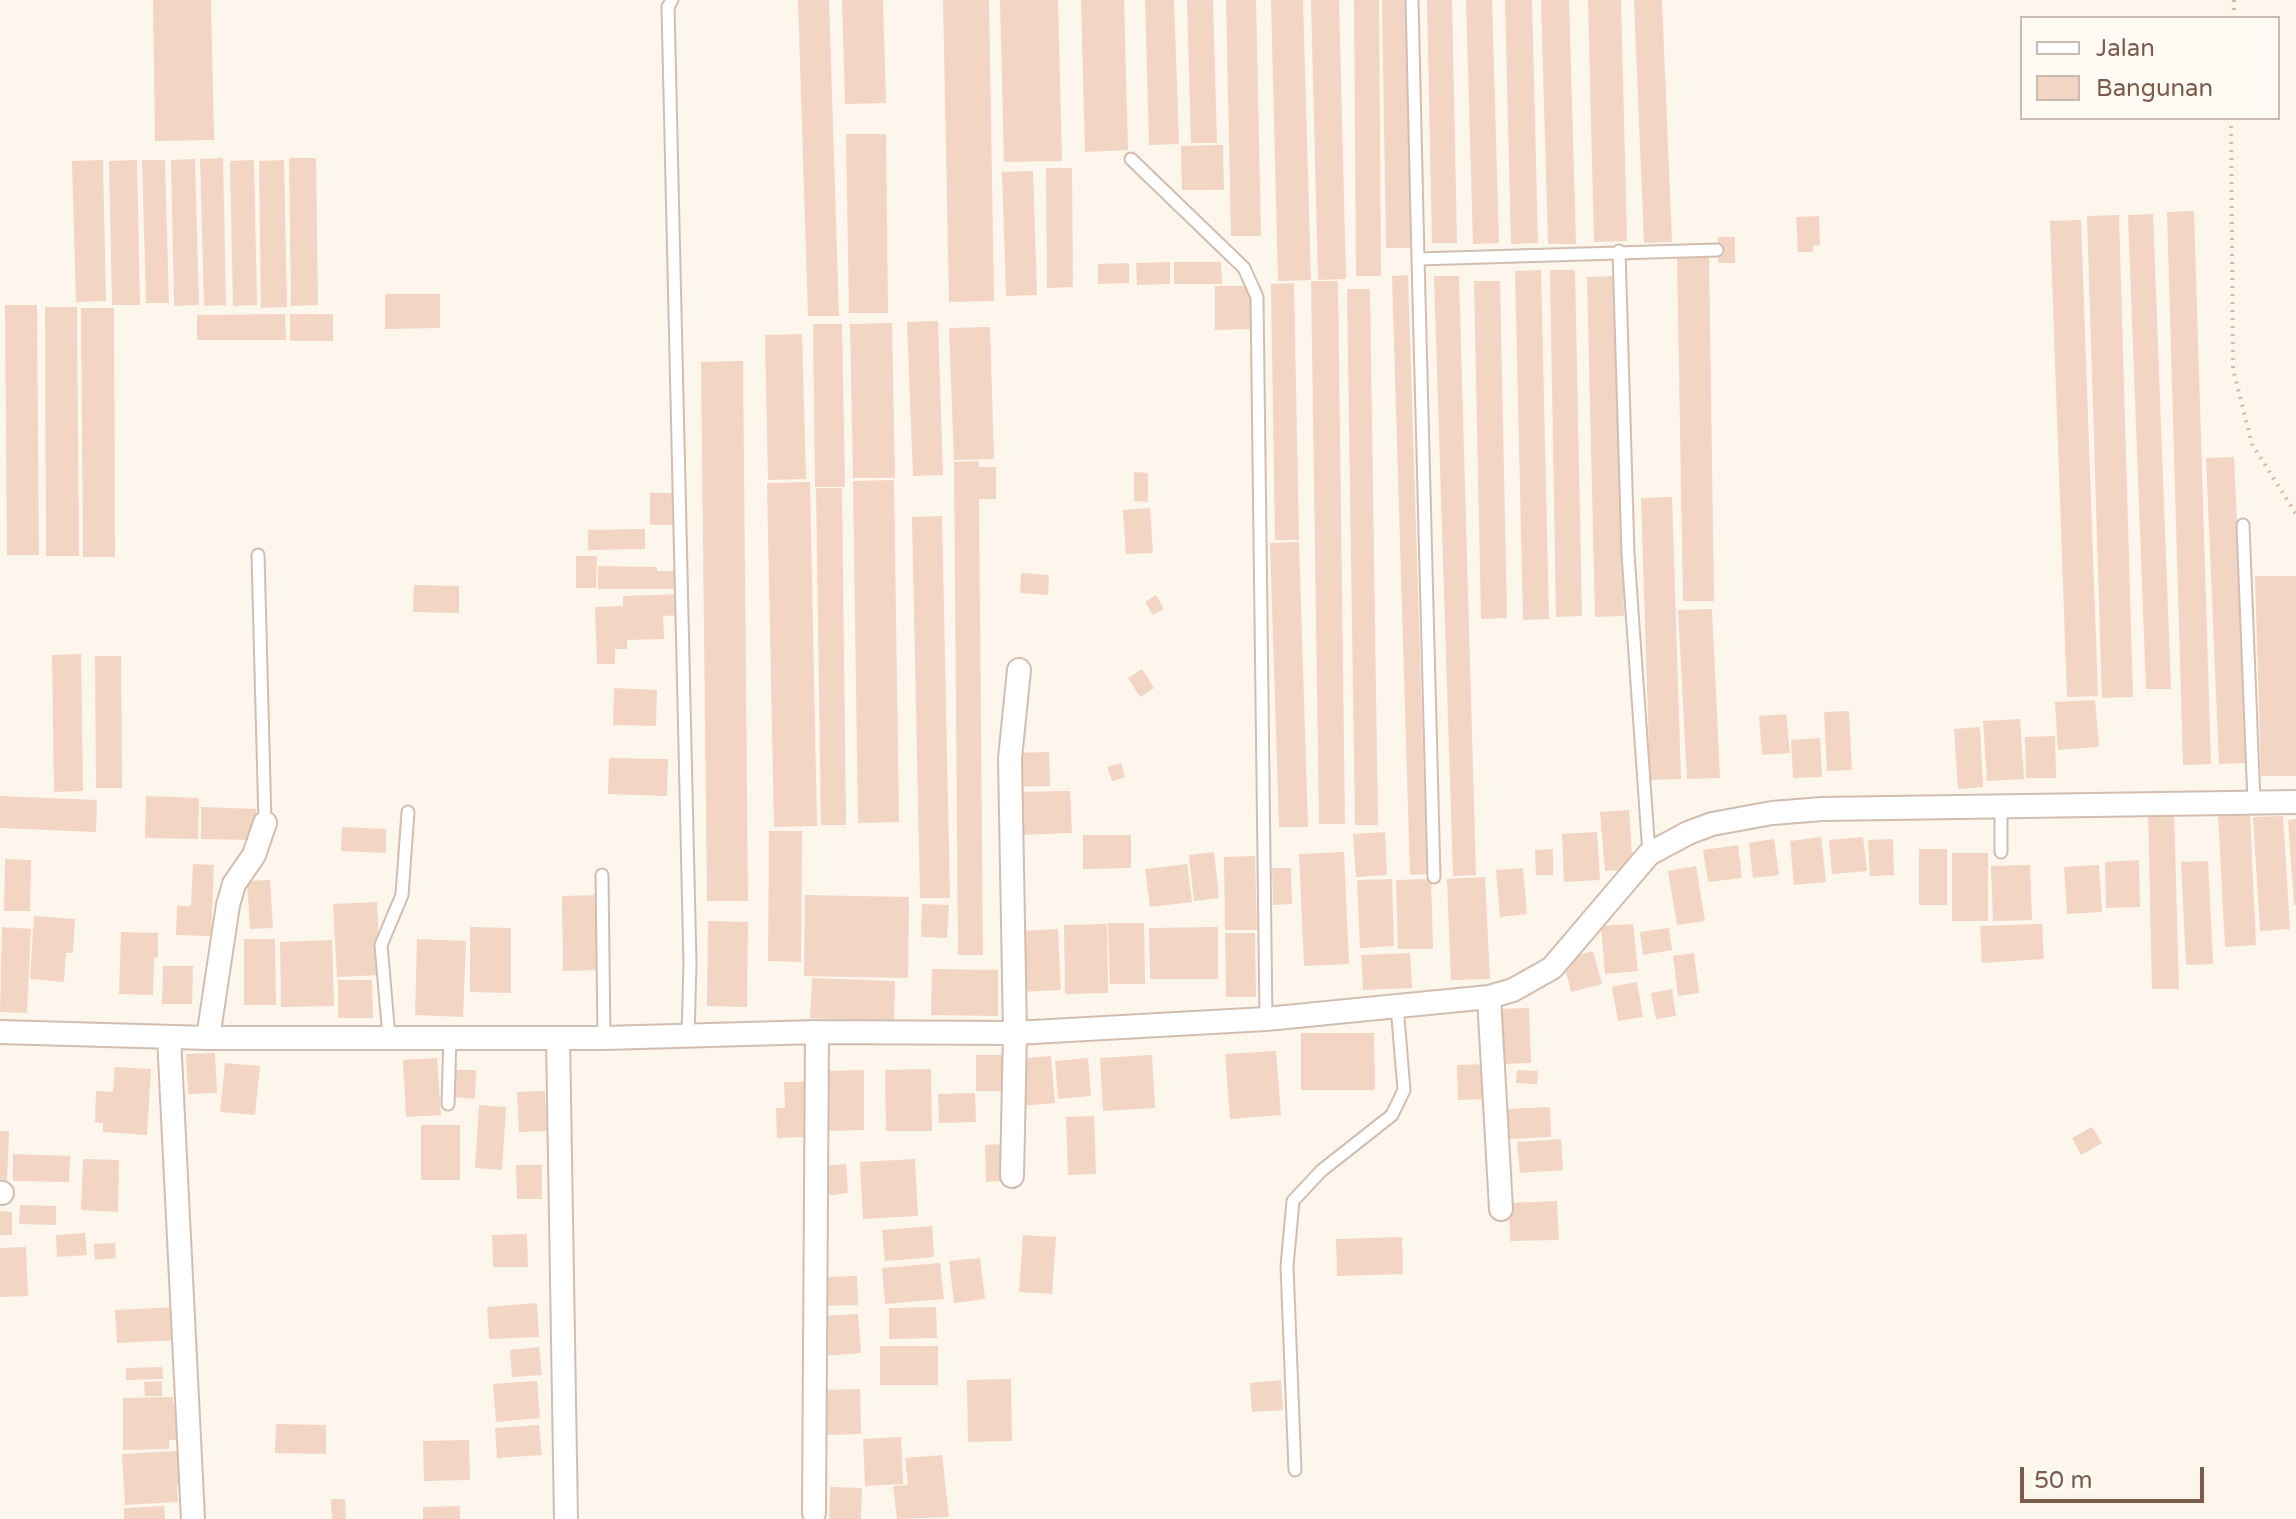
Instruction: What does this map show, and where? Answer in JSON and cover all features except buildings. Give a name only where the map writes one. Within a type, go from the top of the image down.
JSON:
[{"type":"street","points":[[1012,1176],[1015,1033],[1010,758],[1019,670]]},
{"type":"street","points":[[0,1032],[208,1038],[604,1038],[817,1032],[1015,1033],[1266,1019],[1489,997],[1513,990],[1552,968],[1649,854],[1712,824],[1772,813],[1822,809],[2296,802]]},
{"type":"street","points":[[208,1038],[228,905],[234,884],[254,855],[265,823]]},
{"type":"street","points":[[1489,997],[1501,1209]]},
{"type":"street","points":[[814,1513],[817,1032]]},
{"type":"street","points":[[169,1037],[193,1519]]},
{"type":"street","points":[[558,1038],[566,1519]]},
{"type":"lane","points":[[672,0],[668,7],[690,964],[688,1037]]},
{"type":"lane","points":[[1412,0],[1434,877]]},
{"type":"lane","points":[[1131,159],[1244,268],[1257,297],[1266,1019]]},
{"type":"lane","points":[[1418,259],[1717,250]]},
{"type":"lane","points":[[1619,251],[1628,554],[1649,854]]},
{"type":"lane","points":[[2243,525],[2254,802]]},
{"type":"lane","points":[[258,555],[265,823]]},
{"type":"lane","points":[[2001,806],[2001,852]]},
{"type":"lane","points":[[389,1037],[381,945],[402,895],[408,812]]},
{"type":"lane","points":[[602,875],[604,1038]]},
{"type":"lane","points":[[1295,1470],[1287,1266],[1293,1201],[1321,1171],[1392,1115],[1404,1090],[1397,1006]]},
{"type":"lane","points":[[448,1104],[450,1037]]},
{"type":"path","points":[[2231,120],[2233,369],[2252,444],[2296,514]]}]
